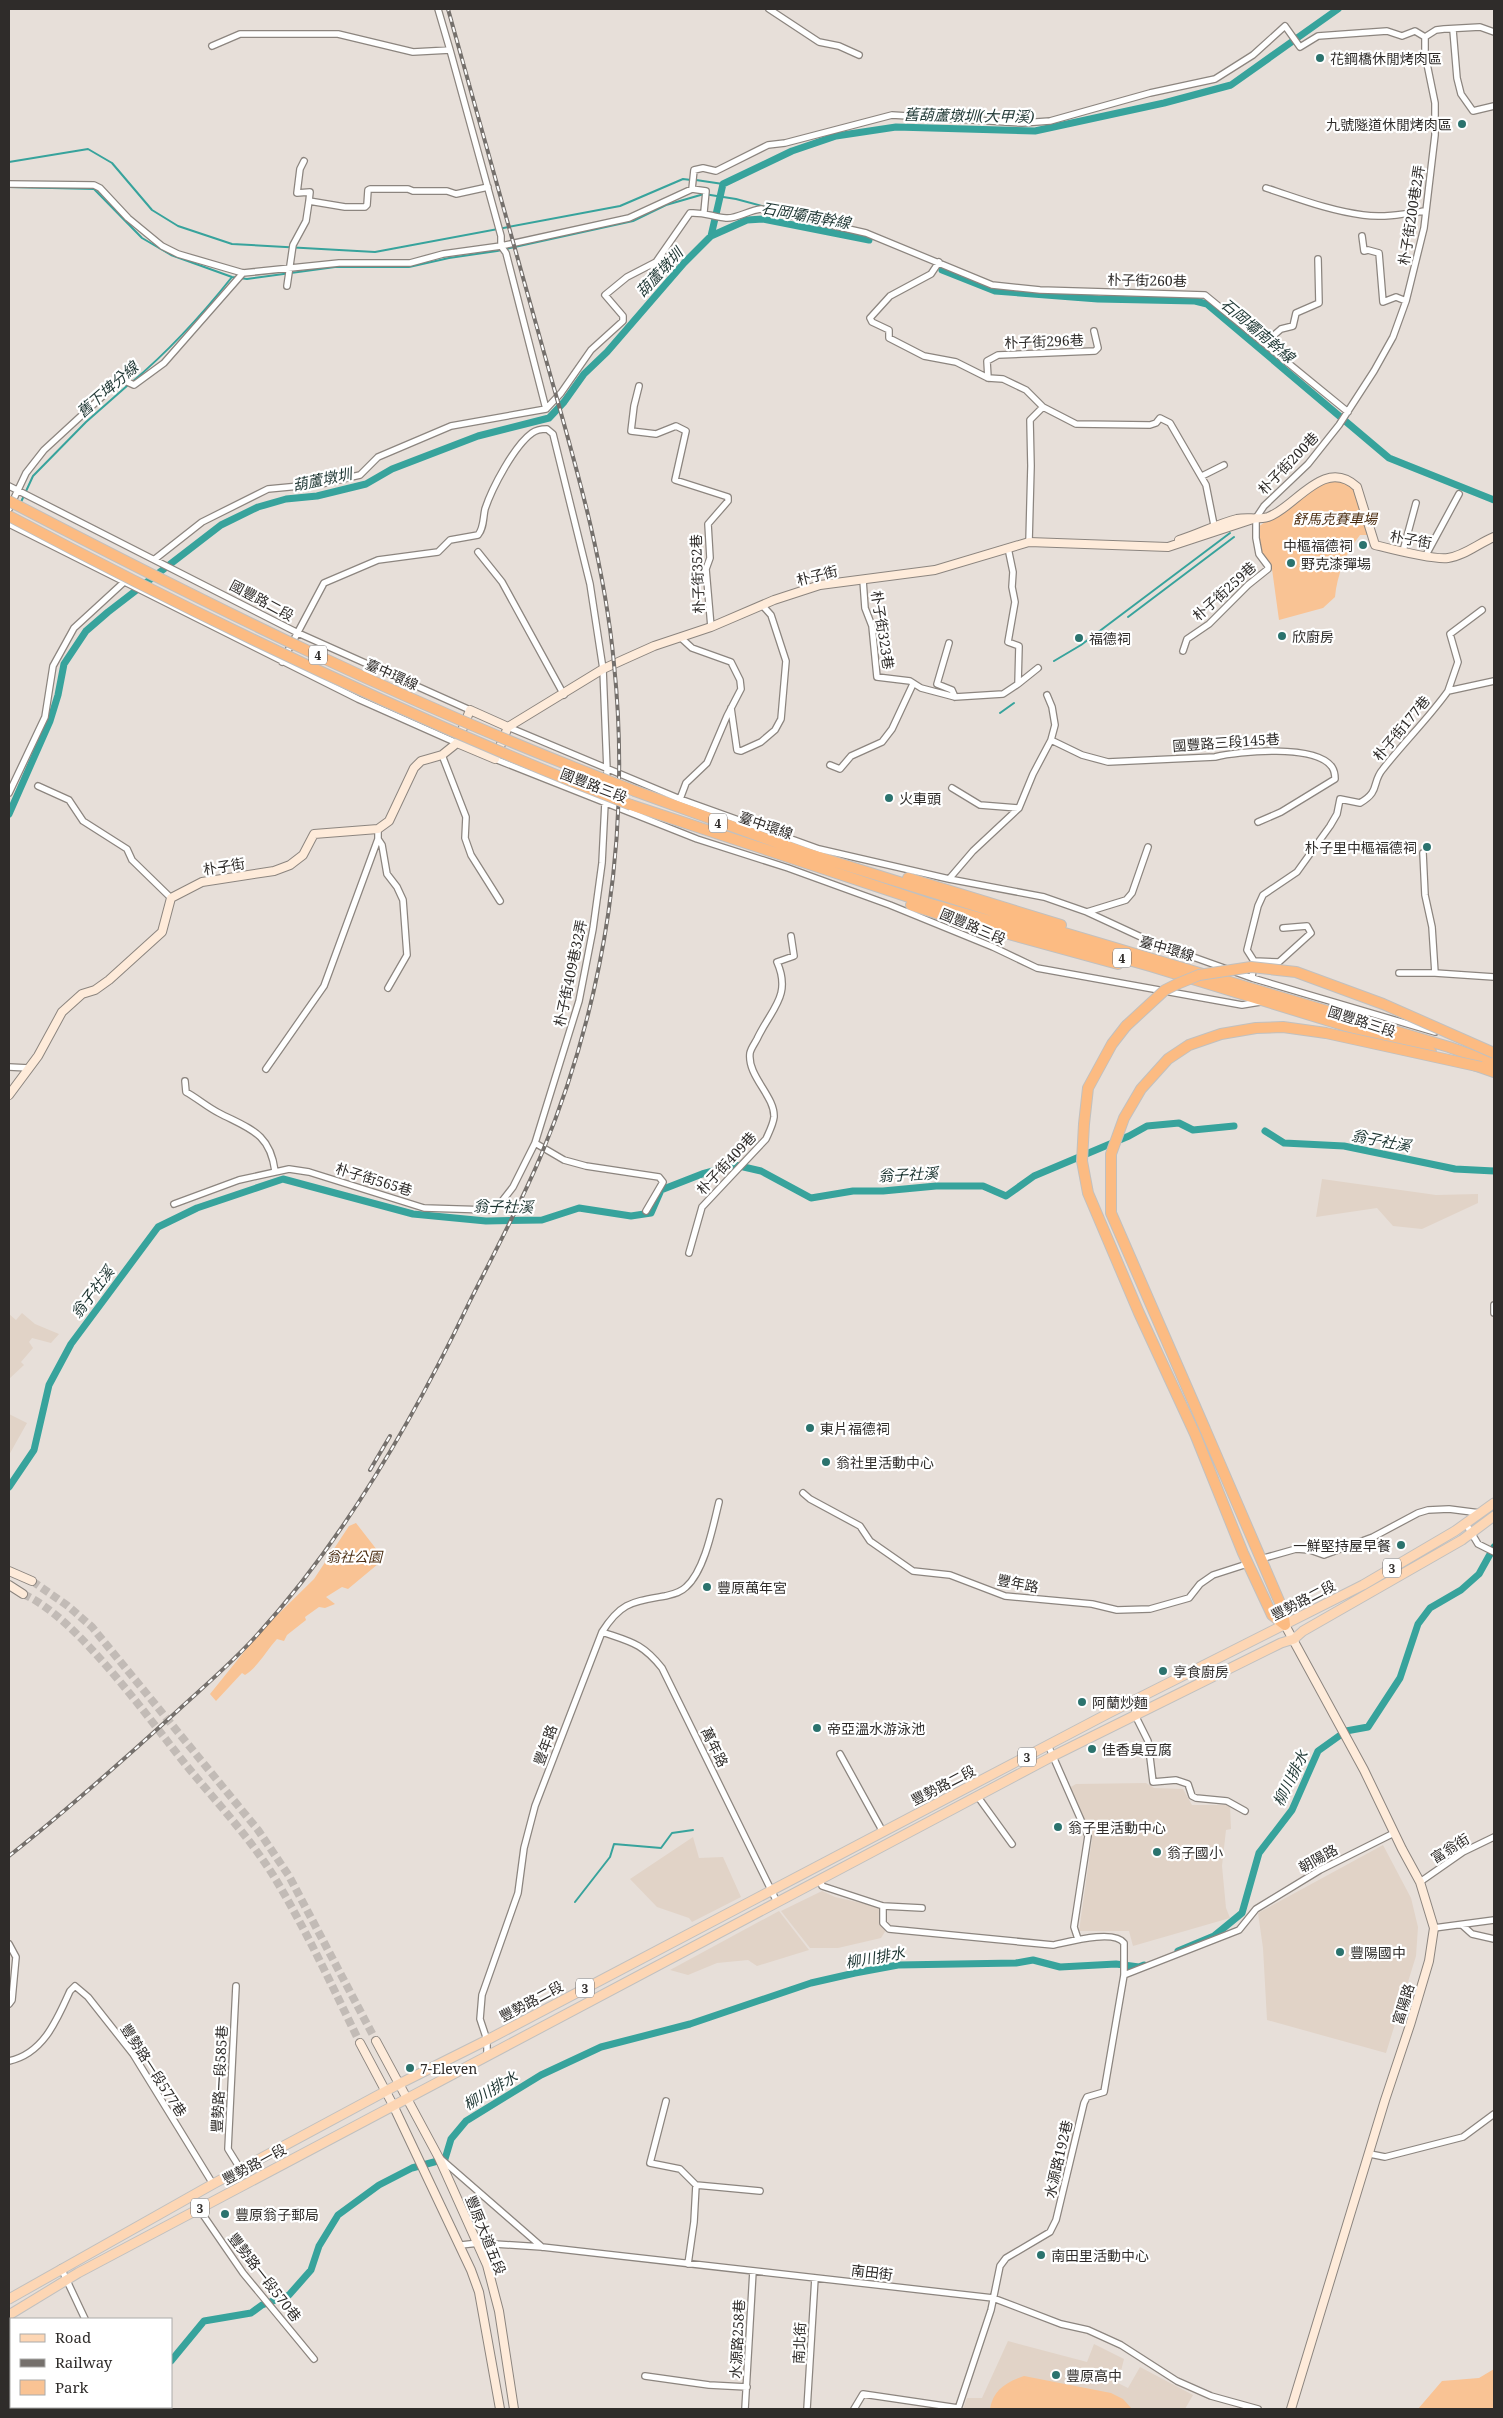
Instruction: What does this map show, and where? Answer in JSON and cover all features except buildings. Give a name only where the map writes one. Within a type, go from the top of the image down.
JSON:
[{"type":"highway","name":"臺中環線","points":[[9,501],[297,645],[490,733],[599,778],[715,822],[803,852],[1024,921],[1494,1062]]},
{"type":"highway","name":"臺中環線","points":[[9,516],[175,602],[418,717],[631,805],[750,846],[927,903],[1150,966],[1494,1072]]},
{"type":"highway","points":[[750,846],[852,885],[954,919],[1258,1001]]},
{"type":"highway","points":[[803,852],[944,888],[1211,973],[1445,1044],[1494,1062]]},
{"type":"highway","points":[[1285,1625],[1272,1615],[1242,1553],[1195,1434],[1139,1313],[1088,1193],[1082,1161],[1088,1088],[1112,1044],[1132,1020],[1165,990],[1199,975],[1251,967],[1296,972],[1383,1004],[1494,1052]]},
{"type":"highway","points":[[1285,1625],[1283,1610],[1111,1213],[1111,1154],[1124,1118],[1141,1088],[1168,1058],[1189,1046],[1221,1034],[1256,1028],[1283,1027],[1326,1033],[1481,1067]]},
{"type":"main road","name":"豐勢路二段","points":[[399,2084],[1048,1745],[1363,1585],[1466,1524],[1494,1503]]},
{"type":"main road","name":"豐勢路二段","points":[[408,2098],[1053,1756],[1281,1643],[1294,1639],[1303,1631],[1471,1533],[1494,1516]]},
{"type":"main road","name":"豐勢路一段","points":[[9,2299],[213,2184],[399,2084]]},
{"type":"main road","name":"豐勢路一段","points":[[9,2315],[68,2280],[408,2098]]},
{"type":"street","points":[[438,9],[488,187],[546,409]]},
{"type":"street","points":[[769,9],[819,42],[839,46],[859,55]]},
{"type":"street","points":[[692,189],[692,173],[699,168],[716,171],[768,145],[785,143],[892,115],[1022,123],[1050,121],[1150,93],[1215,79],[1253,55],[1285,26],[1300,47],[1318,36],[1387,31],[1402,36],[1416,31],[1425,37],[1436,30],[1480,27],[1494,32]]},
{"type":"street","points":[[1453,30],[1457,78],[1461,94],[1473,111],[1494,106]]},
{"type":"street","points":[[212,46],[240,34],[338,34],[413,52],[450,50]]},
{"type":"street","name":"朴子街200巷2弄","points":[[1348,412],[1393,337],[1406,301],[1418,256],[1432,164],[1435,127],[1435,103],[1425,54],[1425,37]]},
{"type":"street","points":[[287,286],[294,238],[306,221],[309,201],[310,192],[297,193],[300,169],[304,161]]},
{"type":"street","points":[[9,184],[94,185],[100,188],[128,218],[162,246],[178,254],[243,273],[339,264],[410,263],[443,254],[504,249],[630,218],[692,189],[706,191],[704,212],[690,213],[656,262],[627,277],[605,295],[623,316],[623,321],[591,350],[561,393],[546,409],[451,426],[378,457],[360,475],[321,484],[268,489],[202,522],[155,559]]},
{"type":"street","points":[[309,201],[345,208],[365,207],[367,206],[368,190],[370,189],[408,189],[456,194],[488,187]]},
{"type":"street","points":[[1266,188],[1336,210],[1364,216],[1397,215],[1425,211]]},
{"type":"street","name":"朴子街260巷","points":[[704,212],[727,219],[752,210],[761,209],[866,232],[992,285],[1040,290],[1205,295],[1348,412]]},
{"type":"street","points":[[1362,236],[1364,251],[1368,250],[1379,253],[1383,302],[1396,297],[1406,301]]},
{"type":"street","points":[[1265,343],[1281,329],[1293,326],[1296,313],[1320,303],[1318,259]]},
{"type":"street","points":[[939,262],[931,274],[890,296],[870,318],[872,322],[889,330],[889,338],[924,356],[956,362],[988,378],[1003,379],[1026,390],[1043,407],[1076,424],[1150,425],[1156,423],[1160,418],[1170,423],[1202,476],[1206,486],[1214,526]]},
{"type":"street","points":[[9,509],[26,473],[44,450],[119,381],[123,380],[134,384],[164,363],[243,273]]},
{"type":"street","name":"朴子街296巷","points":[[988,378],[987,360],[998,355],[1095,351],[1098,348],[1094,331]]},
{"type":"street","name":"朴子街352巷","points":[[639,386],[631,431],[656,434],[676,426],[686,432],[675,480],[728,497],[728,501],[708,524],[710,558],[706,569],[711,627]]},
{"type":"street","points":[[1029,542],[1030,420],[1043,407]]},
{"type":"street","name":"朴子街200巷","points":[[1256,518],[1264,506],[1308,464],[1348,412]]},
{"type":"street","name":"朴子街409巷32弄","points":[[298,633],[324,583],[378,560],[438,552],[450,540],[478,536],[482,531],[485,510],[496,484],[520,446],[533,432],[547,429],[553,434],[560,456],[590,584],[603,670],[606,770],[601,872],[593,929],[579,1000],[534,1143]]},
{"type":"street","points":[[1202,476],[1224,465]]},
{"type":"street","name":"朴子街","points":[[1158,548],[1214,526],[1239,519],[1270,516],[1320,481],[1328,478],[1341,478],[1351,481],[1357,487],[1375,545],[1448,558],[1494,537]]},
{"type":"street","name":"國豐路二段","points":[[9,486],[298,633],[508,727]]},
{"type":"street","points":[[1426,555],[1459,494]]},
{"type":"street","points":[[1403,551],[1416,503]]},
{"type":"street","name":"朴子街","points":[[508,727],[603,670],[654,646],[711,627],[762,605],[820,585],[935,570],[1029,542],[1158,548],[1184,544],[1256,518]]},
{"type":"street","name":"朴子街259巷","points":[[1183,650],[1187,639],[1208,624],[1248,585],[1268,569],[1268,566],[1259,554],[1256,538],[1256,518]]},
{"type":"street","points":[[9,524],[282,662],[457,744]]},
{"type":"street","points":[[1008,548],[1013,572],[1012,587],[1016,602],[1008,642],[1019,646],[1018,684]]},
{"type":"street","points":[[478,552],[502,582],[564,695]]},
{"type":"street","name":"朴子街323巷","points":[[863,580],[865,608],[872,626],[877,677],[913,684],[955,697],[1003,694],[1038,668]]},
{"type":"street","points":[[9,792],[45,717],[53,666],[74,628],[123,583]]},
{"type":"street","points":[[731,708],[736,732],[735,745],[737,750],[742,751],[761,742],[775,730],[781,719],[786,662],[771,615],[762,605]]},
{"type":"street","points":[[1448,691],[1458,662],[1450,634],[1482,610]]},
{"type":"street","points":[[282,662],[298,633]]},
{"type":"street","points":[[680,637],[692,648],[731,662],[740,680],[741,689],[707,763],[686,783],[680,799]]},
{"type":"street","points":[[949,643],[937,684],[952,690],[955,697]]},
{"type":"street","name":"朴子街177巷","points":[[1254,961],[1247,950],[1258,906],[1263,895],[1297,872],[1330,826],[1340,799],[1360,803],[1374,792],[1380,771],[1435,710],[1448,691],[1494,681]]},
{"type":"street","points":[[830,765],[840,769],[851,756],[882,742],[892,729],[913,684]]},
{"type":"street","points":[[950,880],[973,852],[1019,808],[1055,725],[1052,707],[1047,695]]},
{"type":"street","points":[[266,1069],[324,986],[378,840],[378,829],[389,821],[414,768],[422,761],[442,755],[457,744],[470,710]]},
{"type":"street","points":[[495,759],[508,727]]},
{"type":"street","name":"國豐路三段","points":[[508,727],[606,770],[819,849],[950,880],[1044,897],[1087,912],[1154,943],[1252,978],[1443,1034],[1494,1052]]},
{"type":"street","name":"國豐路三段145巷","points":[[1050,740],[1082,755],[1108,762],[1216,758],[1232,753],[1260,753],[1281,750],[1310,755],[1324,761],[1332,768],[1335,779],[1281,812],[1258,822]]},
{"type":"street","name":"國豐路三段","points":[[457,744],[697,839],[788,868],[890,905],[993,947],[1037,968],[1242,1005],[1258,1001],[1494,1076]]},
{"type":"street","points":[[442,755],[466,817],[465,838],[471,856],[500,901]]},
{"type":"street","points":[[9,1095],[38,1056],[52,1027],[71,1002],[82,994],[95,990],[109,980],[162,932],[172,898],[132,860],[127,849],[83,821],[69,800],[38,786]]},
{"type":"street","points":[[952,788],[980,805],[1019,808]]},
{"type":"street","name":"朴子街","points":[[172,898],[202,882],[274,871],[290,865],[303,855],[314,834],[378,829]]},
{"type":"street","points":[[378,840],[382,845],[387,874],[404,900],[407,955],[388,988]]},
{"type":"street","points":[[1087,912],[1126,900],[1132,893],[1148,847]]},
{"type":"street","points":[[1423,853],[1425,896],[1432,927],[1435,973]]},
{"type":"street","points":[[1252,978],[1254,961],[1279,962],[1311,933],[1307,926],[1283,928]]},
{"type":"street","name":"朴子街409巷","points":[[689,1253],[702,1207],[766,1139],[771,1128],[774,1116],[768,1098],[755,1074],[750,1052],[782,991],[783,976],[777,962],[794,956],[795,952],[791,936]]},
{"type":"street","points":[[1399,973],[1435,973],[1494,977]]},
{"type":"street","points":[[9,1067],[29,1068]]},
{"type":"street","points":[[185,1081],[186,1092],[216,1112],[254,1130],[262,1137],[273,1155],[275,1171]]},
{"type":"street","points":[[534,1143],[564,1160],[586,1166],[659,1177],[663,1182],[646,1211]]},
{"type":"street","name":"朴子街565巷","points":[[174,1204],[239,1180],[275,1171],[295,1170],[309,1172],[424,1208],[486,1210],[499,1205],[513,1188],[534,1143]]},
{"type":"street","points":[[1494,1305],[1494,1313]]},
{"type":"street","name":"豐年路","points":[[803,1493],[810,1500],[860,1526],[870,1541],[913,1571],[950,1575],[1005,1596],[1092,1604],[1118,1610],[1150,1609],[1189,1598],[1200,1584],[1213,1575],[1244,1565]]},
{"type":"street","name":"豐年路","points":[[487,2055],[486,2040],[480,2019],[482,1995],[518,1893],[524,1848],[535,1806],[602,1632],[619,1608],[632,1603],[677,1594],[686,1588],[694,1577],[710,1538],[719,1502]]},
{"type":"street","points":[[1264,1558],[1296,1549],[1310,1550],[1324,1555],[1360,1543],[1418,1513],[1428,1510],[1449,1509],[1480,1513]]},
{"type":"street","points":[[1466,1524],[1478,1544],[1493,1551]]},
{"type":"street","points":[[10,1571],[32,1582]]},
{"type":"street","points":[[9,1586],[23,1594]]},
{"type":"street","name":"富陽路","points":[[1285,1625],[1420,1882],[1434,1928],[1429,1961],[1291,2409]]},
{"type":"street","name":"萬年路","points":[[602,1632],[637,1644],[648,1652],[662,1668],[777,1902]]},
{"type":"street","points":[[1135,1700],[1135,1715],[1148,1741],[1153,1782],[1183,1781],[1188,1784],[1192,1796],[1196,1798],[1227,1801],[1245,1811]]},
{"type":"street","points":[[883,1906],[883,1923],[889,1929],[1053,1945],[1078,1938],[1074,1927],[1088,1836],[1048,1745]]},
{"type":"street","points":[[840,1754],[883,1832]]},
{"type":"street","points":[[978,1797],[1012,1844]]},
{"type":"street","name":"朝陽路","points":[[1124,1975],[1152,1966],[1239,1930],[1256,1909],[1320,1870],[1394,1833]]},
{"type":"street","name":"富翁街","points":[[1420,1882],[1464,1852],[1494,1837]]},
{"type":"street","points":[[820,1880],[822,1886],[883,1906],[922,1908]]},
{"type":"street","points":[[1434,1928],[1462,1926],[1494,1920]]},
{"type":"street","points":[[1462,1926],[1472,1934],[1494,1939]]},
{"type":"street","name":"水源路192巷","points":[[854,2409],[863,2394],[958,2409],[991,2310],[1000,2266],[1006,2258],[1050,2232],[1056,2220],[1084,2103],[1088,2097],[1104,2092],[1124,1975],[1124,1943],[1120,1939],[1115,1937],[1078,1938]]},
{"type":"street","points":[[9,1944],[16,1957],[12,2000],[9,2004]]},
{"type":"street","name":"豐勢路一段577巷","points":[[9,2061],[38,2046],[47,2037],[70,1991],[75,1986],[88,1997],[132,2054],[213,2184]]},
{"type":"street","name":"豐勢路一段585巷","points":[[236,1986],[228,2150],[241,2170]]},
{"type":"street","name":"豐原大道五段","points":[[376,2041],[439,2158],[479,2243],[496,2294],[514,2409]]},
{"type":"street","name":"豐原大道五段","points":[[360,2043],[393,2105],[461,2246],[479,2292],[500,2409]]},
{"type":"street","points":[[666,2101],[650,2163],[680,2169],[696,2185],[760,2191]]},
{"type":"street","points":[[1370,2154],[1385,2157],[1463,2137],[1482,2125],[1494,2114]]},
{"type":"street","points":[[439,2158],[542,2247]]},
{"type":"street","points":[[688,2264],[694,2222],[696,2185]]},
{"type":"street","name":"豐勢路一段570巷","points":[[199,2209],[243,2273],[314,2359]]},
{"type":"street","name":"南田街","points":[[461,2246],[479,2243],[542,2247],[992,2298],[1061,2324],[1088,2330],[1121,2345],[1177,2381],[1211,2396],[1258,2409]]},
{"type":"street","points":[[61,2268],[85,2318]]},
{"type":"street","name":"水源路258巷","points":[[745,2409],[753,2271]]},
{"type":"street","name":"南北街","points":[[807,2409],[815,2278]]},
{"type":"street","points":[[646,2376],[709,2385],[747,2388]]},
{"type":"shaded area","points":[[1322,1179],[1436,1195],[1478,1194],[1478,1203],[1422,1229],[1393,1226],[1377,1208],[1316,1217]]},
{"type":"shaded area","points":[[22,1313],[35,1324],[59,1334],[51,1343],[32,1338],[29,1342],[33,1348],[21,1362],[24,1365],[9,1379],[9,1314],[16,1320]]},
{"type":"shaded area","points":[[9,1414],[27,1423],[9,1455]]},
{"type":"shaded area","name":"翁子國小","points":[[1146,1783],[1154,1788],[1183,1789],[1192,1805],[1230,1805],[1231,1829],[1226,1830],[1222,1866],[1226,1908],[1230,1918],[1133,1946],[1129,1931],[1079,1931],[1092,1839],[1069,1788],[1076,1784]]},
{"type":"shaded area","points":[[693,1837],[699,1858],[723,1857],[741,1897],[692,1922],[689,1918],[657,1907],[630,1879]]},
{"type":"shaded area","name":"豐陽國中","points":[[1383,1845],[1411,1898],[1418,1927],[1416,1956],[1386,2053],[1267,2020],[1263,1948],[1258,1913]]},
{"type":"shaded area","points":[[822,1891],[835,1897],[883,1908],[879,1912],[881,1924],[886,1930],[881,1938],[838,1948],[810,1948],[781,1911]]},
{"type":"shaded area","points":[[779,1911],[809,1950],[757,1966],[748,1960],[717,1963],[688,1975],[670,1970]]},
{"type":"shaded area","name":"豐原高中","points":[[1008,2341],[1087,2362],[1094,2344],[1124,2359],[1118,2383],[1128,2388],[1140,2367],[1193,2395],[1185,2409],[963,2409],[967,2398],[982,2398]]},
{"type":"green space","name":"舒馬克賽車場","points":[[1332,480],[1340,481],[1355,488],[1368,535],[1360,535],[1346,556],[1338,580],[1335,597],[1323,608],[1279,620],[1272,569],[1260,553],[1258,527],[1314,487]]},
{"type":"green space","name":"翁社公園","points":[[356,1523],[384,1559],[348,1589],[342,1587],[326,1597],[335,1604],[325,1608],[319,1607],[305,1617],[306,1620],[287,1635],[284,1641],[277,1639],[254,1668],[245,1675],[242,1673],[216,1701],[210,1694],[260,1632],[314,1579],[349,1526]]},
{"type":"green space","points":[[1494,2369],[1494,2409],[1418,2409],[1442,2381],[1479,2378]]},
{"type":"green space","points":[[1024,2376],[1111,2393],[1123,2399],[1132,2409],[990,2409],[994,2397],[1001,2388]]},
{"type":"waterway","name":"舊葫蘆墩圳(大甲溪)","points":[[711,236],[723,184],[792,151],[836,136],[896,127],[1035,131],[1164,103],[1231,85],[1338,9]]},
{"type":"waterway","points":[[9,162],[88,149],[112,163],[152,210],[178,226],[232,244],[375,252],[620,206],[683,179],[691,180]]},
{"type":"waterway","points":[[696,180],[723,184]]},
{"type":"waterway","points":[[9,187],[94,189],[142,238],[171,255],[232,277],[247,279],[335,267],[409,267],[449,258],[497,251],[633,221],[666,205],[704,194],[736,199],[796,215]]},
{"type":"waterway","name":"葫蘆墩圳","points":[[9,814],[50,721],[58,695],[64,664],[86,631],[221,525],[258,507],[286,499],[317,496],[366,484],[392,469],[478,436],[549,418],[564,402],[584,374],[607,352],[684,263],[711,236],[747,220],[763,219],[869,240]]},
{"type":"waterway","name":"石岡壩南幹線","points":[[942,270],[995,291],[1098,299],[1195,301],[1207,304],[1389,458],[1494,500]]},
{"type":"waterway","name":"舊下埤分線","points":[[132,382],[185,332],[232,277]]},
{"type":"waterway","name":"舊下埤分線","points":[[21,502],[33,476],[86,422],[128,385]]},
{"type":"waterway","points":[[1054,661],[1081,645],[1230,533]]},
{"type":"waterway","points":[[1128,617],[1234,537]]},
{"type":"waterway","points":[[1000,713],[1014,703]]},
{"type":"waterway","name":"翁子社溪","points":[[9,1487],[34,1450],[49,1385],[71,1344],[158,1227],[197,1208],[283,1179],[413,1214],[486,1221],[542,1220],[579,1208],[631,1216],[651,1213],[661,1190],[702,1174],[735,1165],[761,1171],[811,1198],[853,1191],[883,1191],[936,1186],[983,1186],[1006,1196],[1034,1176],[1129,1136],[1147,1126],[1179,1123],[1193,1130],[1234,1126]]},
{"type":"waterway","name":"翁子社溪","points":[[1265,1131],[1284,1143],[1344,1146],[1455,1169],[1494,1171]]},
{"type":"waterway","name":"柳川排水","points":[[1178,1951],[1214,1936],[1242,1913],[1259,1853],[1292,1810],[1318,1751],[1346,1731],[1368,1727],[1400,1678],[1418,1624],[1430,1608],[1461,1590],[1479,1574],[1494,1547]]},
{"type":"waterway","points":[[575,1902],[610,1857],[614,1844],[661,1848],[672,1833],[693,1830]]},
{"type":"waterway","name":"柳川排水","points":[[172,2360],[204,2321],[251,2313],[262,2305],[289,2295],[311,2270],[319,2246],[338,2215],[379,2185],[412,2168],[445,2159],[451,2139],[466,2121],[541,2075],[601,2047],[690,2024],[811,1983],[898,1965],[1016,1963],[1033,1960],[1060,1967],[1116,1964],[1139,1967],[1144,1965]]},
{"type":"tunnel","points":[[32,1581],[68,1606],[92,1627],[258,1830],[289,1876],[376,2041]]},
{"type":"tunnel","points":[[23,1594],[44,1606],[66,1624],[110,1670],[258,1854],[279,1885],[301,1924],[360,2043]]},
{"type":"railway","points":[[9,1856],[113,1769],[237,1656],[289,1598],[348,1519],[401,1434],[425,1390],[525,1191],[564,1095],[583,1035],[608,913],[616,851],[619,788],[618,726],[609,624],[595,544],[576,466],[448,9]]},
{"type":"railway","points":[[370,1470],[390,1436]]},
{"type":"place","name":"花鋼橋休閒烤肉區","points":[[1320,58]]},
{"type":"place","name":"九號隧道休閒烤肉區","points":[[1462,124]]},
{"type":"place","name":"中樞福德祠","points":[[1363,545]]},
{"type":"place","name":"野克漆彈場","points":[[1291,563]]},
{"type":"place","name":"欣廚房","points":[[1282,636]]},
{"type":"place","name":"福德祠","points":[[1079,638]]},
{"type":"place","name":"火車頭","points":[[889,798]]},
{"type":"place","name":"朴子里中樞福德祠","points":[[1427,847]]},
{"type":"place","name":"東片福德祠","points":[[810,1428]]},
{"type":"place","name":"翁社里活動中心","points":[[826,1462]]},
{"type":"place","name":"一鮮堅持屋早餐","points":[[1401,1545]]},
{"type":"place","name":"豐原萬年宮","points":[[707,1587]]},
{"type":"place","name":"享食廚房","points":[[1163,1671]]},
{"type":"place","name":"阿蘭炒麵","points":[[1082,1702]]},
{"type":"place","name":"帝亞溫水游泳池","points":[[817,1728]]},
{"type":"place","name":"佳香臭豆腐","points":[[1092,1749]]},
{"type":"place","name":"翁子里活動中心","points":[[1058,1827]]},
{"type":"place","name":"翁子國小","points":[[1157,1852]]},
{"type":"place","name":"豐陽國中","points":[[1340,1952]]},
{"type":"place","name":"7-Eleven","points":[[410,2068]]},
{"type":"place","name":"豐原翁子郵局","points":[[225,2214]]},
{"type":"place","name":"南田里活動中心","points":[[1041,2255]]},
{"type":"place","name":"豐原高中","points":[[1056,2375]]}]
